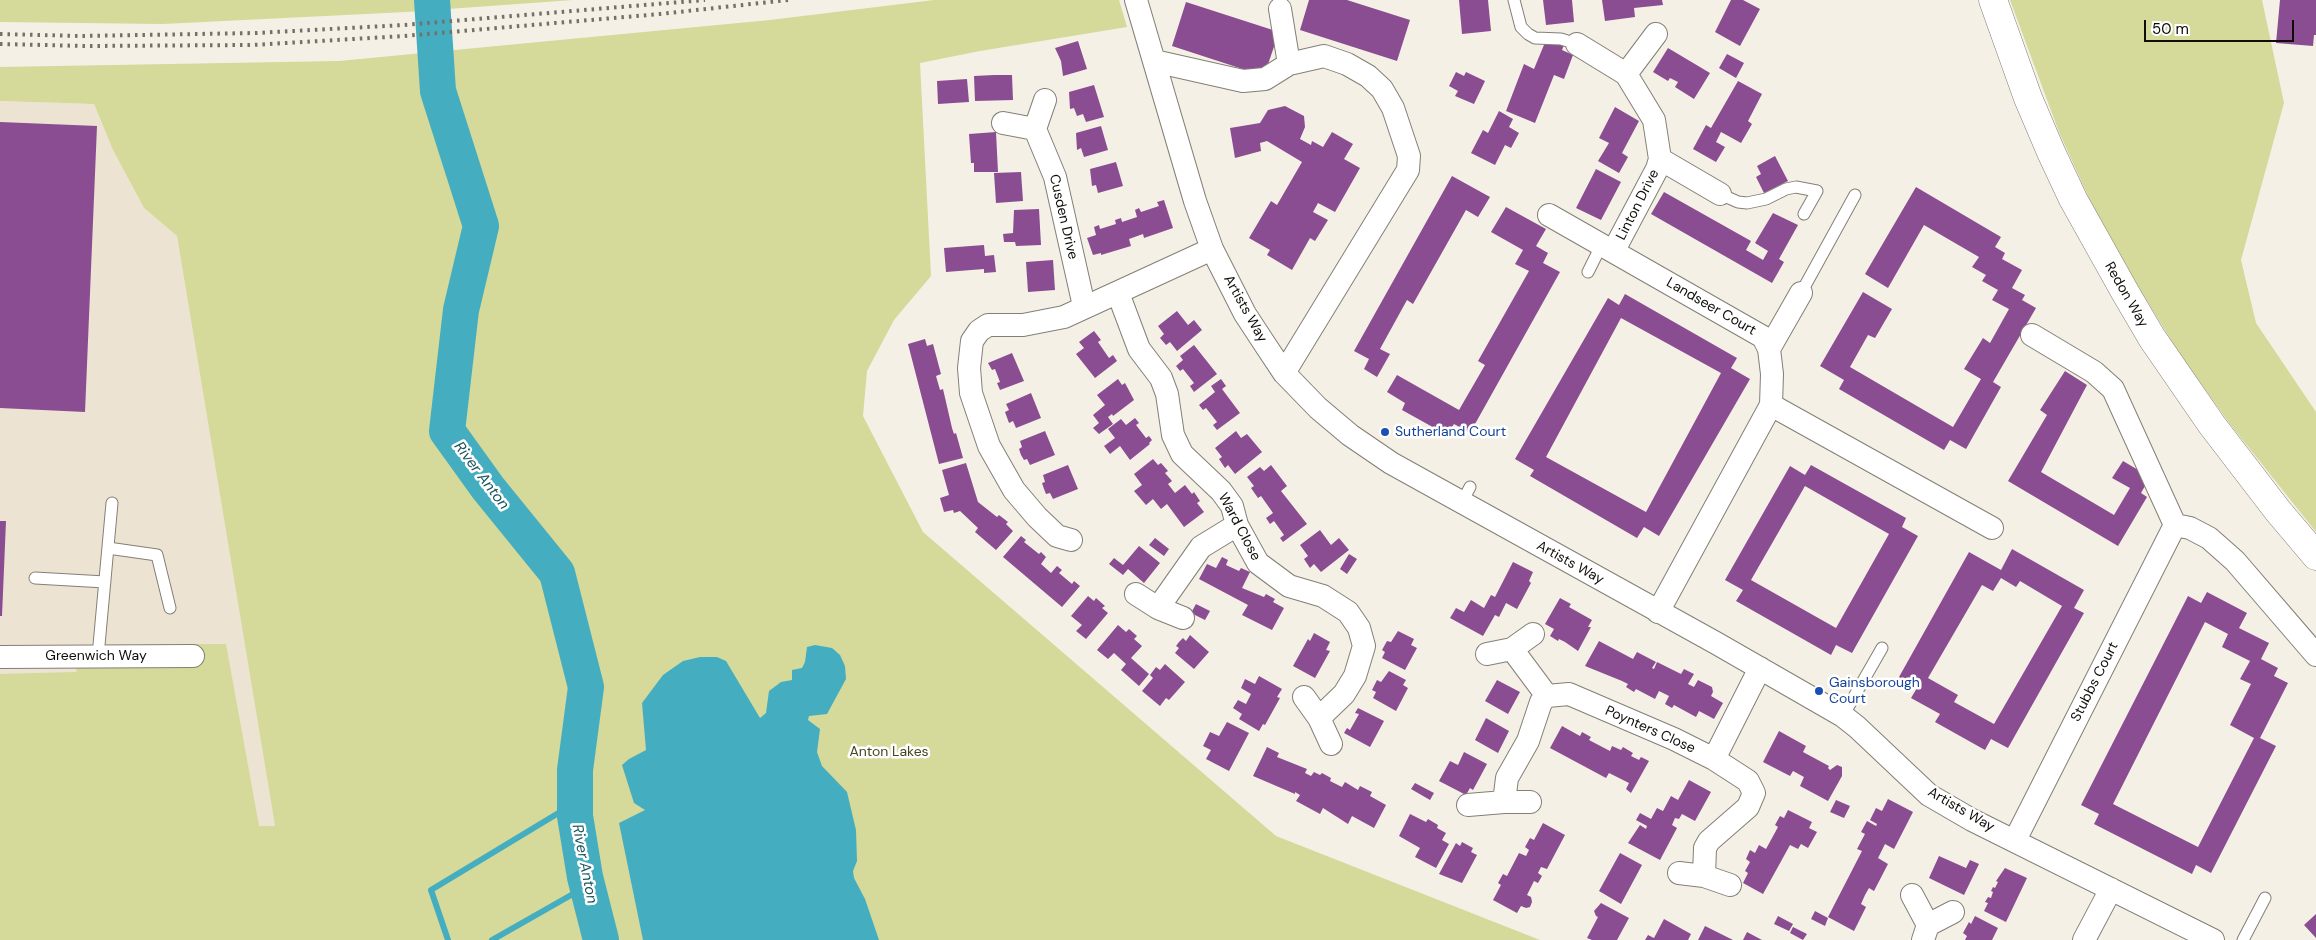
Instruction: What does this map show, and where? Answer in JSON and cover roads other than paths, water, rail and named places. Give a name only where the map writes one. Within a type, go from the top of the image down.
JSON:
[{"type":"main road","name":"Redon Way","points":[[1993,0],[2028,98],[2051,152],[2073,199],[2124,292],[2152,338],[2212,425],[2266,497],[2316,556]]},
{"type":"street","points":[[1280,9],[1289,64]]},
{"type":"street","name":"Artists Way","points":[[1139,10],[1212,249],[1245,314],[1284,372],[1318,408],[1350,434],[1391,463],[1466,494],[1658,612],[1843,716],[1857,726],[1929,795],[1972,820],[2213,940]]},
{"type":"street","points":[[1626,74],[1656,34]]},
{"type":"street","name":"Linton Drive","points":[[1578,44],[1626,74],[1654,120],[1660,159],[1657,169],[1608,247]]},
{"type":"street","points":[[1154,62],[1243,82],[1265,79],[1289,64],[1324,56],[1347,64],[1368,76],[1382,89],[1390,114],[1409,156],[1408,170],[1284,372]]},
{"type":"street","points":[[1003,122],[1036,129],[1046,100]]},
{"type":"street","name":"Cusden Drive","points":[[1036,129],[1055,176],[1084,306]]},
{"type":"street","points":[[1660,159],[1720,194]]},
{"type":"street","name":"Landseer Court","points":[[1549,215],[1608,247],[1762,337],[1769,349]]},
{"type":"street","points":[[1071,540],[1057,536],[1037,517],[1014,490],[989,446],[970,394],[969,368],[972,341],[979,331],[988,325],[1023,325],[1064,317],[1084,306],[1118,293],[1212,249]]},
{"type":"street","points":[[1658,612],[1771,405],[1772,374],[1769,349],[1801,292]]},
{"type":"street","name":"Ward Close","points":[[1118,293],[1139,349],[1161,378],[1167,394],[1173,434],[1182,454],[1221,490],[1232,506],[1237,524],[1258,563],[1290,586],[1323,596],[1348,612],[1359,628],[1364,646],[1355,676],[1344,694],[1319,718]]},
{"type":"street","points":[[2032,335],[2094,372],[2113,389],[2175,525],[2190,528],[2209,538],[2235,561],[2316,655]]},
{"type":"street","points":[[1771,405],[1992,528]]},
{"type":"street","points":[[1158,608],[1201,546],[1237,524]]},
{"type":"street","name":"Stubbs Court","points":[[2015,840],[2175,525]]},
{"type":"street","points":[[1136,594],[1158,608],[1183,618]]},
{"type":"street","points":[[1487,654],[1512,649],[1533,634]]},
{"type":"street","points":[[1504,802],[1508,778],[1528,741],[1537,712],[1547,696],[1512,649]]},
{"type":"street","name":"Greenwich Way","points":[[0,657],[193,656]]},
{"type":"street","points":[[1714,759],[1760,668]]},
{"type":"street","name":"Poynters Close","points":[[1547,696],[1569,694],[1582,699],[1714,759],[1748,781],[1754,793],[1752,801],[1744,813],[1706,844],[1704,876]]},
{"type":"street","points":[[1304,697],[1319,718],[1331,744]]},
{"type":"street","points":[[1468,805],[1530,802]]},
{"type":"street","points":[[1679,873],[1704,876],[1730,885]]},
{"type":"street","points":[[2084,940],[2111,889]]},
{"type":"street","points":[[1912,895],[1926,932],[1952,912]]},
{"type":"lane","points":[[1514,0],[1521,27],[1528,34],[1536,38],[1561,39],[1578,44]]},
{"type":"lane","points":[[1720,194],[1738,202],[1747,203],[1766,199],[1786,188],[1796,187],[1817,191],[1804,214]]},
{"type":"lane","points":[[1801,292],[1855,195]]},
{"type":"lane","points":[[1588,272],[1608,247]]},
{"type":"lane","points":[[98,656],[112,503]]},
{"type":"lane","points":[[108,548],[157,555],[170,608]]},
{"type":"lane","points":[[34,578],[105,582]]},
{"type":"lane","points":[[1843,716],[1882,648]]},
{"type":"lane","points":[[2243,940],[2264,898]]},
{"type":"water","name":"Anton Lakes","points":[[815,645],[832,648],[840,655],[845,666],[846,679],[827,714],[809,716],[808,720],[820,729],[817,752],[822,766],[847,792],[856,830],[857,861],[853,871],[854,878],[865,899],[879,940],[643,940],[619,823],[645,810],[634,803],[622,765],[646,750],[642,703],[663,675],[683,661],[700,657],[717,657],[726,661],[760,718],[766,713],[769,691],[781,682],[792,680],[792,670],[802,668],[805,662],[807,647]]},
{"type":"waterway","name":"River Anton","points":[[432,0],[438,91],[481,226],[461,310],[447,431],[488,488],[557,573],[586,687],[575,770],[575,816],[585,877],[601,940]]},
{"type":"waterway","points":[[448,940],[431,890],[575,803]]},
{"type":"waterway","points":[[492,940],[587,886]]},
{"type":"railway","points":[[0,34],[80,36],[256,33],[404,25],[705,0]]},
{"type":"railway","points":[[0,44],[86,46],[252,45],[404,36],[660,14],[788,0]]},
{"type":"place","name":"Sutherland Court","points":[[1385,432]]},
{"type":"place","name":"Gainsborough Court","points":[[1819,691]]}]
